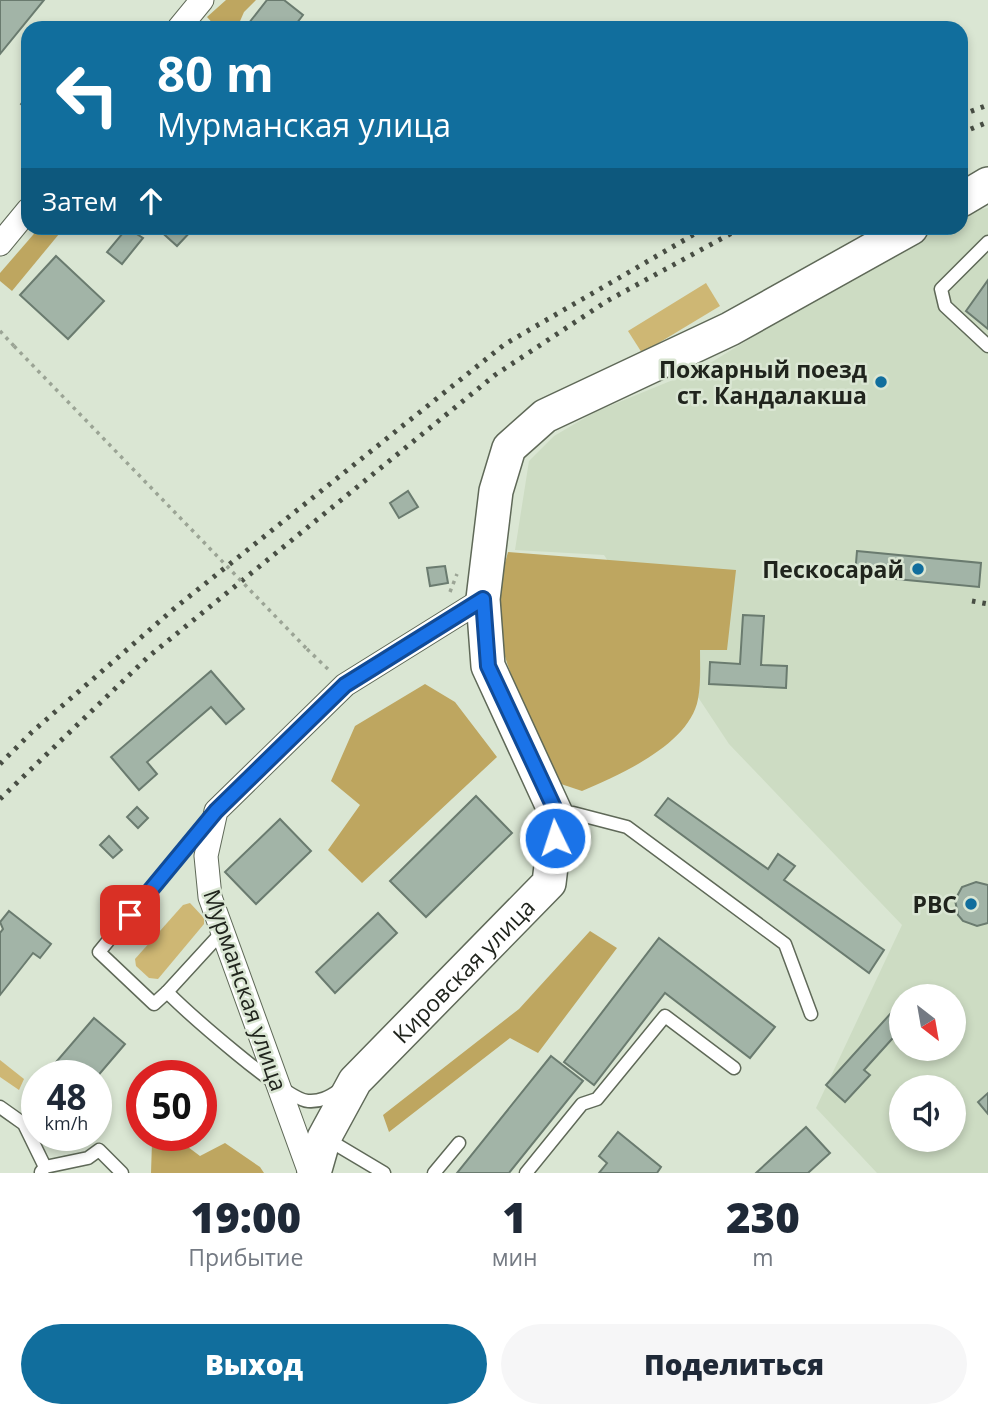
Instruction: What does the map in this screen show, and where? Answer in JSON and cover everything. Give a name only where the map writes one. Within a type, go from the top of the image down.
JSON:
[{"type":"main road","points":[[968,196],[988,184]]},
{"type":"main road","name":"Кировская улица","points":[[312,1173],[324,1138],[355,1080],[549,883],[558,816],[488,666],[483,599],[496,491],[509,448],[545,416],[730,329],[898,235]]},
{"type":"street","points":[[184,21],[202,0]]},
{"type":"street","points":[[0,244],[21,218]]},
{"type":"street","points":[[216,811],[345,685],[483,599]]},
{"type":"street","name":"Мурманская улица","points":[[216,811],[206,856],[207,877],[222,932],[312,1173]]},
{"type":"lane","points":[[988,242],[941,289],[945,306],[988,346]]},
{"type":"lane","points":[[216,811],[99,952],[154,1004],[222,932]]},
{"type":"lane","points":[[572,813],[627,827],[785,944],[811,1014]]},
{"type":"lane","points":[[167,992],[279,1086],[306,1102],[326,1099],[355,1080]]},
{"type":"lane","points":[[526,1173],[582,1104],[597,1099],[665,1016],[734,1068]]},
{"type":"lane","points":[[0,1107],[24,1124],[43,1170],[88,1158],[99,1150],[122,1173]]},
{"type":"lane","points":[[324,1138],[384,1173]]},
{"type":"lane","points":[[435,1173],[458,1143]]},
{"type":"path","points":[[0,331],[324,665]]},
{"type":"shaded area","points":[[226,0],[256,0],[244,12],[240,21],[211,21],[207,17]]},
{"type":"shaded area","points":[[988,208],[988,1173],[877,1173],[816,1108],[902,925],[729,744],[604,555],[515,550],[529,461],[554,436],[595,412],[702,368],[919,235],[968,235],[968,211]]},
{"type":"shaded area","points":[[33,235],[58,235],[12,291],[0,281],[0,273]]},
{"type":"shaded area","points":[[706,283],[720,306],[642,353],[628,331]]},
{"type":"shaded area","points":[[508,552],[736,570],[727,650],[700,650],[698,699],[682,730],[668,744],[633,767],[582,791],[561,784],[529,719],[509,669],[497,621],[497,600]]},
{"type":"shaded area","points":[[425,684],[455,702],[497,757],[362,883],[328,850],[360,805],[331,781],[355,726]]},
{"type":"shaded area","points":[[190,903],[204,918],[204,924],[158,979],[149,978],[136,966],[135,959],[183,905]]},
{"type":"shaded area","points":[[590,931],[617,948],[538,1053],[510,1038],[389,1132],[383,1115],[519,1009]]},
{"type":"shaded area","points":[[0,1060],[21,1077],[19,1090],[0,1077]]},
{"type":"shaded area","points":[[225,1143],[260,1167],[264,1173],[151,1173],[152,1151],[193,1151],[200,1156],[217,1151],[217,1147]]},
{"type":"building","points":[[0,0],[44,0],[27,21],[21,21],[21,28],[0,54]]},
{"type":"building","points":[[267,0],[284,0],[303,15],[298,21],[250,21]]},
{"type":"building","points":[[121,235],[138,235],[143,238],[122,264],[107,252]]},
{"type":"building","points":[[165,235],[187,235],[177,246]]},
{"type":"building","points":[[56,256],[104,301],[68,339],[20,295]]},
{"type":"building","points":[[988,280],[988,329],[966,311]]},
{"type":"building","points":[[408,491],[418,507],[399,518],[390,503]]},
{"type":"building","name":"Пескосарай","points":[[857,551],[981,563],[979,587],[855,575]]},
{"type":"building","points":[[445,566],[448,583],[430,586],[427,568]]},
{"type":"building","points":[[743,615],[764,616],[761,665],[787,666],[786,688],[709,684],[710,662],[740,664]]},
{"type":"building","points":[[211,671],[244,709],[226,724],[211,707],[147,762],[157,774],[139,790],[111,757]]},
{"type":"building","points":[[476,796],[512,833],[426,917],[390,881]]},
{"type":"building","points":[[668,798],[768,869],[778,854],[795,866],[784,880],[884,950],[869,973],[655,815]]},
{"type":"building","points":[[137,807],[148,818],[138,828],[127,817]]},
{"type":"building","points":[[280,819],[311,851],[256,904],[225,872]]},
{"type":"building","points":[[109,836],[122,850],[113,858],[100,845]]},
{"type":"building","name":"РВС","points":[[976,882],[988,885],[988,923],[977,926],[963,921],[958,915],[955,900],[962,887]]},
{"type":"building","points":[[9,911],[51,944],[40,958],[33,953],[0,995],[0,933],[3,929],[0,922]]},
{"type":"building","points":[[378,913],[397,933],[335,993],[316,972]]},
{"type":"building","points":[[659,938],[775,1027],[750,1058],[665,993],[594,1085],[564,1062]]},
{"type":"building","points":[[889,1015],[889,1042],[864,1070],[870,1075],[845,1102],[826,1085]]},
{"type":"building","points":[[94,1018],[125,1044],[111,1060],[58,1060]]},
{"type":"building","points":[[551,1056],[583,1081],[509,1173],[457,1173]]},
{"type":"building","points":[[988,1093],[988,1114],[978,1102]]},
{"type":"building","points":[[806,1127],[830,1153],[808,1173],[756,1173]]},
{"type":"building","points":[[618,1132],[661,1167],[657,1173],[599,1173],[607,1163],[599,1156]]},
{"type":"railway","points":[[968,112],[988,105]]},
{"type":"railway","points":[[968,130],[988,122]]},
{"type":"railway","points":[[0,764],[32,732],[176,607],[505,344],[693,235]]},
{"type":"railway","points":[[0,799],[148,657],[495,375],[607,301],[728,235]]},
{"type":"railway","points":[[972,601],[988,604]]},
{"type":"place","name":"Пожарный поезд ст. Кандалакша","points":[[881,382]]},
{"type":"place","name":"Пескосарай","points":[[918,569]]},
{"type":"place","name":"РВС","points":[[971,904]]},
{"type":"route","points":[[130,915],[216,811],[345,685],[483,599],[488,666],[558,816],[555,838]]}]
